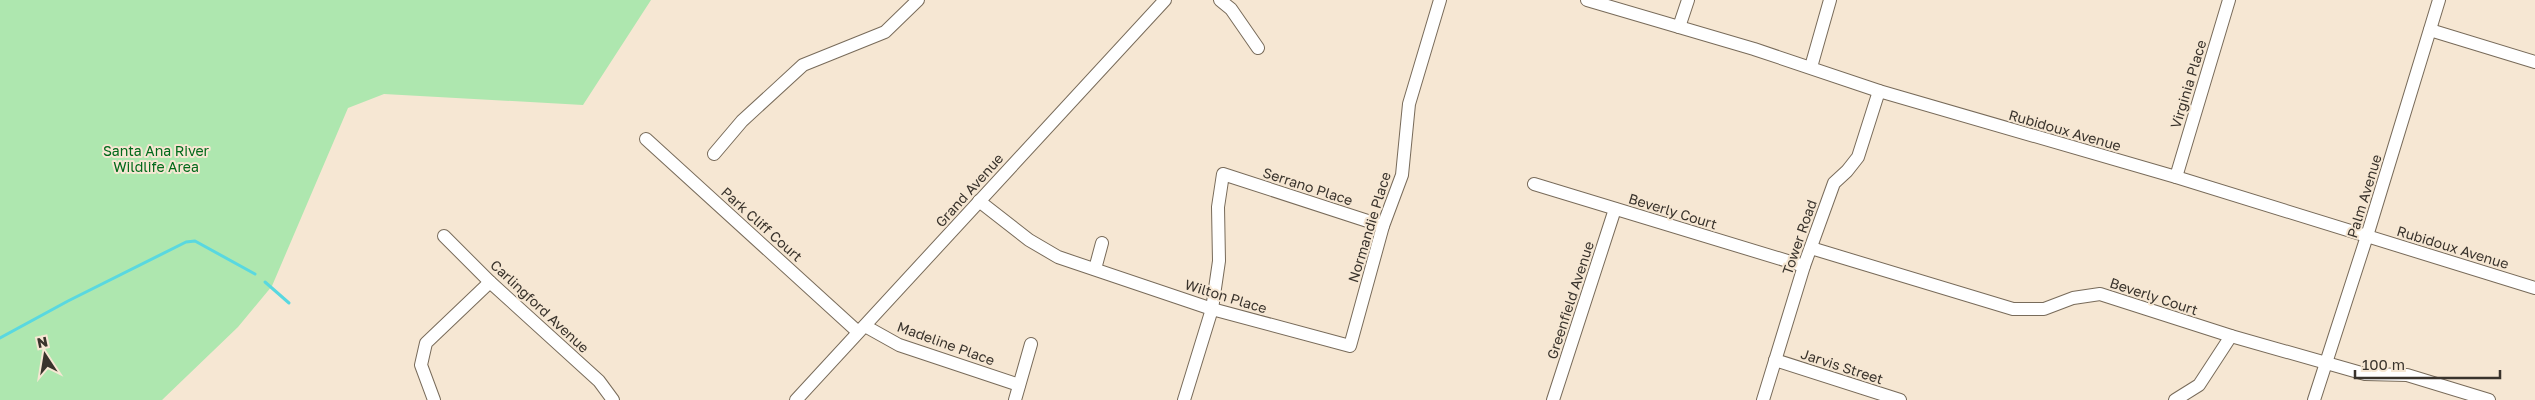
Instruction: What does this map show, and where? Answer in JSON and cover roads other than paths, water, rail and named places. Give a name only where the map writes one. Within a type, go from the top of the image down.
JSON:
[{"type":"street","points":[[714,154],[742,121],[803,65],[885,32],[918,0]]},
{"type":"street","name":"Grand Avenue","points":[[796,400],[1165,0]]},
{"type":"street","points":[[1220,0],[1230,9],[1258,48]]},
{"type":"street","name":"Normandie Place","points":[[1350,346],[1384,226],[1402,175],[1409,104],[1440,0]]},
{"type":"street","name":"Rubidoux Avenue","points":[[1587,0],[1811,66],[1880,91],[2176,178],[2535,288]]},
{"type":"street","points":[[1680,28],[1688,0]]},
{"type":"street","points":[[1811,66],[1830,0]]},
{"type":"street","name":"Virginia Place","points":[[2176,178],[2229,0]]},
{"type":"street","name":"Palm Avenue","points":[[2314,400],[2367,236],[2439,0]]},
{"type":"street","points":[[2430,30],[2535,62]]},
{"type":"street","name":"Tower Road","points":[[1762,400],[1804,266],[1834,183],[1848,171],[1858,157],[1880,91]]},
{"type":"street","name":"Park Cliff Court","points":[[646,139],[862,329]]},
{"type":"street","name":"Serrano Place","points":[[1212,309],[1219,261],[1218,207],[1223,174],[1384,226]]},
{"type":"street","name":"Beverly Court","points":[[1534,184],[1804,266]]},
{"type":"street","name":"Wilton Place","points":[[979,201],[1029,240],[1051,253],[1212,309],[1350,346]]},
{"type":"street","name":"Greenfield Avenue","points":[[1553,400],[1615,209]]},
{"type":"street","name":"Carlingford Avenue","points":[[444,236],[490,282],[599,381],[613,400]]},
{"type":"street","points":[[1094,269],[1102,243]]},
{"type":"street","name":"Beverly Court","points":[[1811,248],[2013,310],[2044,309],[2073,298],[2100,294],[2231,336],[2365,374],[2407,375],[2452,394],[2489,400]]},
{"type":"street","points":[[434,400],[421,365],[426,343],[490,282]]},
{"type":"street","points":[[1184,400],[1212,309]]},
{"type":"street","name":"Madeline Place","points":[[862,329],[899,345],[1019,385]]},
{"type":"street","points":[[2175,400],[2199,385],[2231,336]]},
{"type":"street","points":[[1014,400],[1031,344]]},
{"type":"street","name":"Jarvis Street","points":[[1775,360],[1900,400]]},
{"type":"waterway","points":[[0,338],[68,301],[186,242],[195,241],[255,274]]},
{"type":"waterway","points":[[265,282],[289,303]]},
{"type":"park label","name":"Santa Ana River Wildlife Area","points":[[156,158]]}]
